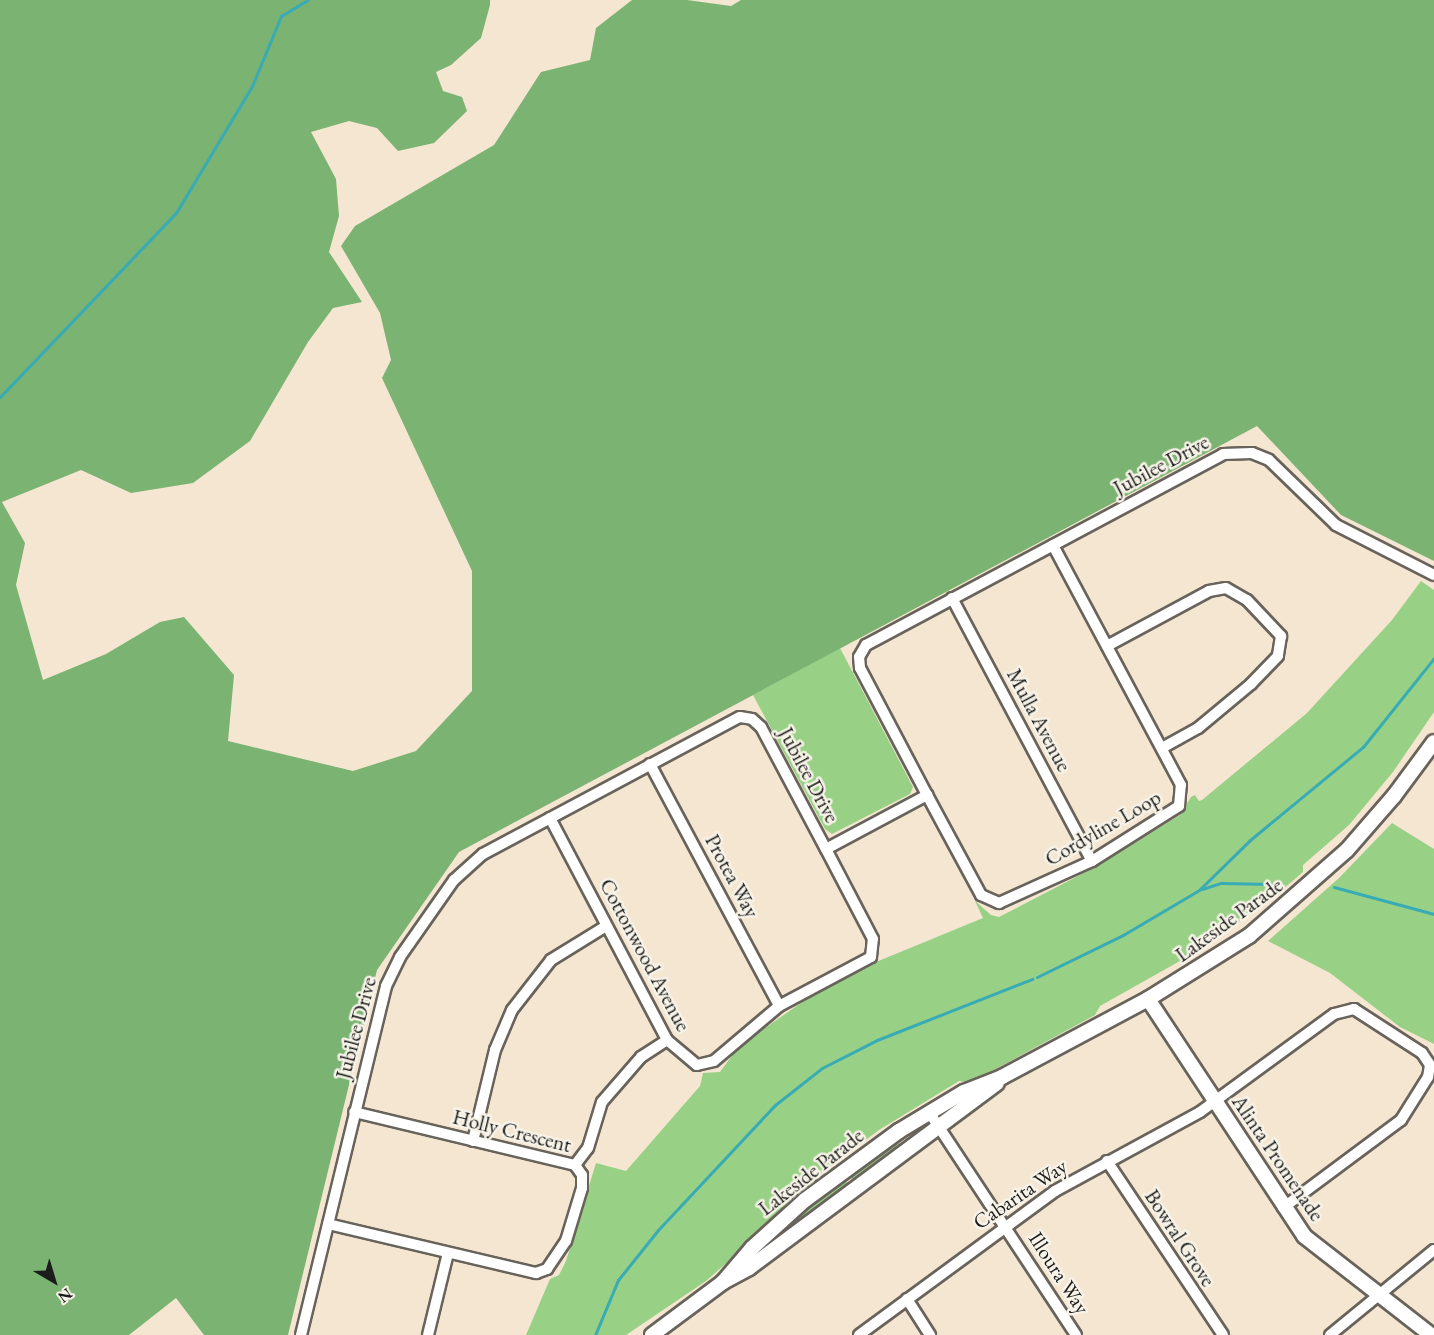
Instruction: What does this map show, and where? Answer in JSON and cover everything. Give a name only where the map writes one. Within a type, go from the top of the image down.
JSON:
[{"type":"street","name":"Jubilee Drive","points":[[301,1335],[384,994],[400,957],[454,880],[471,862],[736,718],[752,719],[761,727],[826,849],[927,795],[863,674],[859,657],[871,642],[1212,460],[1243,452],[1261,456],[1278,467],[1346,531],[1434,575]]},
{"type":"street","name":"Cordyline Loop","points":[[927,795],[976,888],[992,902],[1005,902],[1092,861],[1179,806],[1181,785],[1053,545]]},
{"type":"street","points":[[1107,646],[1209,591],[1226,588],[1247,600],[1281,636],[1278,656],[1251,684],[1198,729],[1162,748]]},
{"type":"street","name":"Mulla Avenue","points":[[952,598],[1092,861]]},
{"type":"street","name":"Lakeside Parade","points":[[723,1282],[752,1248],[805,1200],[929,1112],[964,1092],[1002,1077],[1148,999],[1230,950],[1305,890],[1375,820],[1434,742]]},
{"type":"street","name":"Protea Way","points":[[650,764],[779,1006]]},
{"type":"street","name":"Cottonwood Avenue","points":[[550,818],[668,1040],[690,1063],[708,1064],[779,1006],[867,961],[874,951],[873,939],[826,849]]},
{"type":"street","points":[[473,1141],[495,1050],[512,1010],[551,960],[606,926]]},
{"type":"street","name":"Alinta Promenade","points":[[1148,999],[1284,1208],[1312,1244],[1431,1335]]},
{"type":"street","name":"Cabarita Way","points":[[859,1335],[1055,1191],[1215,1102],[1345,1009],[1360,1012],[1417,1049],[1432,1065]]},
{"type":"street","points":[[575,1165],[588,1148],[602,1102],[641,1057],[668,1040]]},
{"type":"street","points":[[1284,1208],[1401,1120],[1422,1089],[1432,1065]]},
{"type":"street","name":"Lakeside Parade","points":[[652,1335],[723,1282],[749,1268],[1002,1077]]},
{"type":"street","name":"Holly Crescent","points":[[328,1224],[530,1272],[547,1269],[575,1218],[583,1181],[575,1165],[354,1112]]},
{"type":"street","name":"Illoura Way","points":[[929,1112],[1076,1335]]},
{"type":"street","name":"Bowral Grove","points":[[1107,1161],[1223,1335]]},
{"type":"street","points":[[1330,1335],[1434,1250]]},
{"type":"street","points":[[428,1335],[448,1253]]},
{"type":"street","points":[[907,1299],[930,1335]]},
{"type":"green space","points":[[0,0],[490,0],[481,38],[451,65],[436,72],[443,91],[462,97],[467,111],[434,143],[398,151],[377,128],[349,121],[311,132],[336,179],[339,216],[329,252],[362,302],[333,308],[308,342],[250,441],[193,483],[131,493],[81,470],[2,502],[25,543],[16,585],[43,680],[106,654],[160,622],[184,617],[234,675],[228,741],[353,771],[416,751],[472,691],[472,571],[382,378],[391,360],[380,313],[341,246],[355,226],[494,145],[541,72],[590,60],[596,28],[632,0],[687,0],[731,6],[741,0],[1434,0],[1434,561],[1341,515],[1257,426],[459,852],[377,970],[288,1335],[204,1335],[176,1298],[129,1335],[0,1335]]},
{"type":"green space","points":[[1421,581],[1434,590],[1434,712],[1393,772],[1349,825],[1303,865],[1303,872],[1282,890],[1203,948],[1100,1006],[1095,1015],[970,1083],[959,1081],[879,1130],[821,1173],[817,1183],[706,1281],[626,1335],[526,1335],[550,1279],[559,1275],[566,1261],[596,1163],[626,1171],[700,1086],[703,1073],[720,1072],[739,1046],[814,994],[876,962],[983,918],[975,901],[991,915],[999,917],[1101,864],[1180,815],[1191,797],[1195,795],[1199,801],[1202,800],[1307,713],[1392,620]]},
{"type":"green space","points":[[840,648],[913,787],[910,794],[832,834],[825,829],[753,695]]},
{"type":"green space","points":[[1392,823],[1434,849],[1434,1044],[1400,1027],[1330,973],[1268,941],[1339,878]]},
{"type":"green space","points":[[901,1143],[903,1147],[855,1183],[848,1174],[884,1149]]},
{"type":"green space","points":[[844,1178],[850,1187],[752,1260],[749,1258],[779,1229]]},
{"type":"waterway","points":[[0,397],[176,213],[252,86],[281,16],[308,0]]},
{"type":"waterway","points":[[1037,977],[1123,935],[1199,890],[1250,840],[1363,747],[1434,658]]},
{"type":"waterway","points":[[1202,889],[1221,883],[1280,884]]},
{"type":"waterway","points":[[1334,887],[1434,914]]},
{"type":"waterway","points":[[595,1335],[618,1280],[658,1230],[775,1105],[822,1068],[877,1040],[1032,979]]}]
